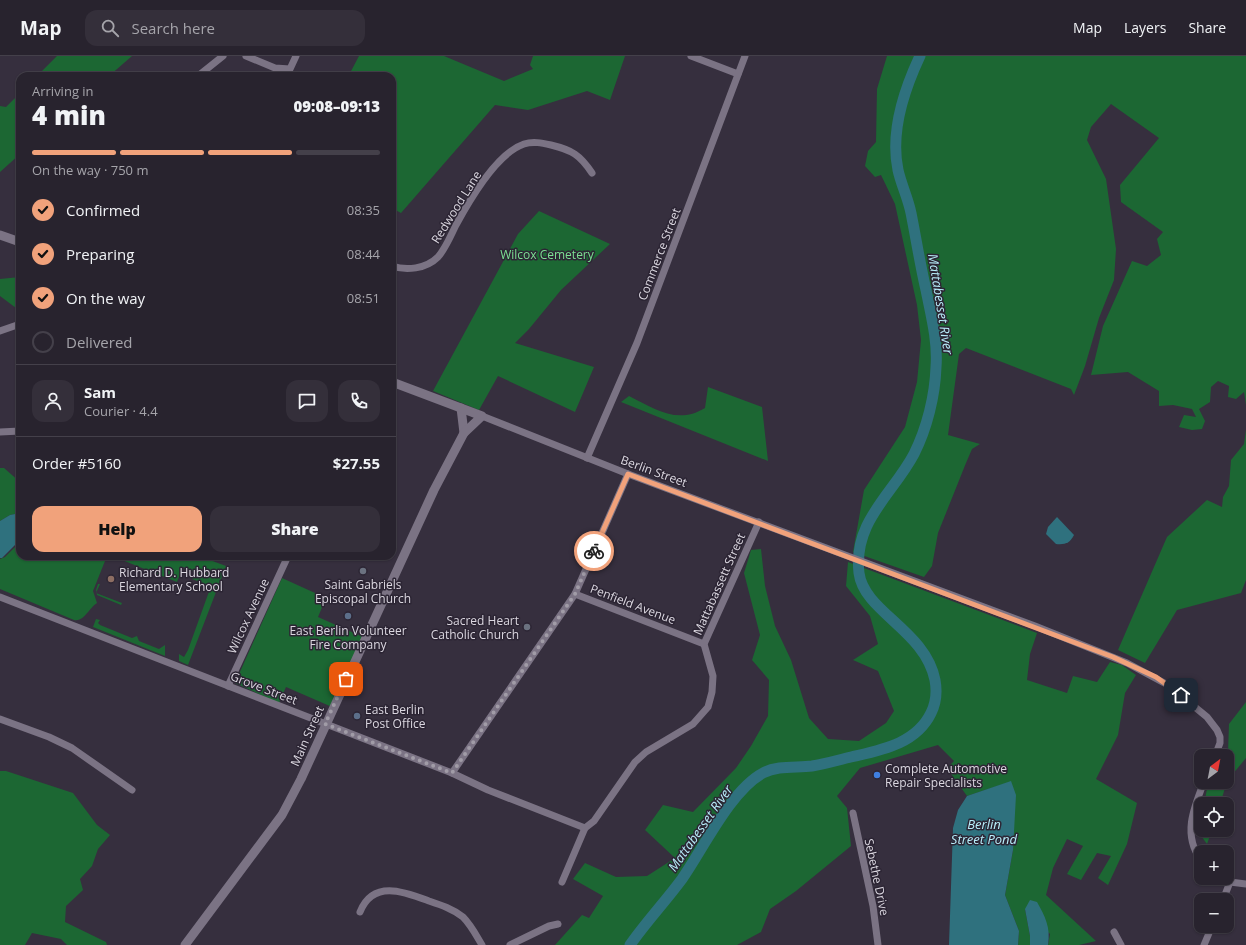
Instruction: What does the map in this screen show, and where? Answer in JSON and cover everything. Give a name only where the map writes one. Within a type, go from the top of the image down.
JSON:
[{"type":"street","points":[[203,72],[223,56]]},
{"type":"street","points":[[246,56],[274,68],[290,69],[296,56]]},
{"type":"street","points":[[690,56],[738,74]]},
{"type":"street","name":"Commerce Street","points":[[587,458],[637,343],[745,56]]},
{"type":"street","name":"Redwood Lane","points":[[396,267],[410,268],[421,266],[438,257],[468,203],[486,178],[512,149],[524,144],[536,142],[572,152],[583,159],[592,173]]},
{"type":"street","points":[[0,235],[16,241]]},
{"type":"street","points":[[0,331],[16,325]]},
{"type":"street","name":"Berlin Street","points":[[396,384],[628,474],[759,522],[1113,657],[1156,677],[1181,695],[1214,724],[1220,737],[1218,749]]},
{"type":"street","points":[[461,408],[464,433]]},
{"type":"street","name":"Main Street","points":[[185,945],[282,815],[301,779],[434,490],[464,433],[482,416]]},
{"type":"street","points":[[0,432],[16,431]]},
{"type":"street","points":[[452,773],[575,594],[628,474]]},
{"type":"street","name":"Mattabassett Street","points":[[562,882],[586,828],[594,821],[635,762],[646,752],[687,729],[704,713],[710,700],[713,676],[704,644],[759,522]]},
{"type":"street","name":"Wilcox Avenue","points":[[228,686],[286,560]]},
{"type":"street","name":"Penfield Avenue","points":[[575,594],[704,644]]},
{"type":"street","name":"Grove Street","points":[[0,597],[452,773],[488,790],[586,828]]},
{"type":"street","points":[[0,719],[49,737],[72,748],[132,790]]},
{"type":"street","points":[[1194,848],[1191,829],[1194,810],[1202,789]]},
{"type":"street","name":"Sebethe Drive","points":[[853,813],[873,906],[878,945]]},
{"type":"street","points":[[1234,882],[1246,884]]},
{"type":"street","points":[[360,912],[366,900],[382,892],[390,890],[409,893],[455,911],[470,925],[482,945]]},
{"type":"street","points":[[510,945],[542,929],[558,924]]},
{"type":"street","points":[[1114,932],[1121,945]]},
{"type":"street","points":[[1204,945],[1209,933]]},
{"type":"green space","points":[[57,56],[132,56],[114,72],[41,72]]},
{"type":"green space","points":[[359,56],[444,56],[504,81],[533,69],[530,65],[533,56],[625,56],[610,100],[587,91],[528,110],[495,105],[401,213],[396,210],[396,72],[351,72]]},
{"type":"green space","points":[[887,56],[1246,56],[1246,405],[1244,392],[1236,399],[1228,397],[1229,386],[1218,381],[1211,387],[1210,402],[1199,409],[1205,421],[1202,429],[1192,430],[1179,427],[1184,415],[1196,417],[1192,409],[1173,405],[1159,406],[1159,391],[1128,372],[1091,375],[1103,326],[1132,261],[1147,266],[1161,255],[1157,239],[1163,232],[1121,202],[1120,185],[1159,138],[1111,104],[1091,127],[1087,140],[1106,179],[1116,249],[1114,280],[1099,318],[1085,366],[1074,395],[1071,389],[966,348],[959,354],[948,435],[980,444],[972,449],[966,463],[938,533],[932,566],[924,577],[853,552],[864,490],[905,427],[917,382],[921,340],[917,305],[895,204],[881,175],[875,177],[865,166],[868,151],[876,142],[877,89]]},
{"type":"green space","points":[[16,97],[16,158],[0,172],[0,106],[6,107]]},
{"type":"green space","name":"Wilcox Cemetery","points":[[539,211],[610,244],[561,290],[529,329],[515,343],[594,367],[575,412],[498,376],[479,410],[433,391],[518,234]]},
{"type":"green space","points":[[16,277],[16,308],[0,296],[0,279]]},
{"type":"green space","points":[[708,387],[762,407],[768,461],[621,402],[629,396],[657,410],[676,415],[685,415],[695,413],[705,408]]},
{"type":"green space","points":[[1246,430],[1246,580],[1241,593],[1177,610],[1145,663],[1118,650],[1167,537],[1207,500],[1222,507],[1223,497],[1229,486],[1231,460],[1244,444]]},
{"type":"green space","points":[[0,468],[4,468],[16,478],[16,514],[10,515],[0,521]]},
{"type":"green space","points":[[16,546],[16,560],[105,560],[93,591],[97,603],[84,617],[74,620],[0,589],[0,559],[5,557]]},
{"type":"green space","points":[[761,549],[765,586],[775,626],[791,660],[809,718],[828,739],[859,741],[886,723],[894,711],[878,671],[853,660],[878,644],[870,616],[846,586],[848,562],[1037,633],[1030,654],[1027,680],[1067,693],[1073,676],[1097,682],[1110,662],[1122,665],[1136,675],[1125,693],[1118,735],[1096,779],[1137,803],[1127,844],[1108,885],[1098,878],[1111,856],[1097,853],[1081,880],[1067,874],[1083,846],[1067,839],[1053,868],[1046,895],[1096,941],[1079,945],[1048,945],[1050,934],[1025,909],[1030,936],[1030,945],[1018,945],[1019,931],[1005,895],[1013,850],[1010,782],[967,796],[947,768],[954,761],[938,745],[860,768],[837,796],[847,808],[851,846],[796,891],[770,909],[761,932],[737,945],[555,945],[582,915],[589,918],[603,896],[573,879],[585,863],[616,877],[647,876],[675,858],[645,830],[663,805],[693,812],[736,768],[751,746],[768,716],[769,680],[752,660],[760,635],[744,573],[751,550]]},
{"type":"green space","points":[[122,560],[210,560],[226,566],[188,665],[179,661],[179,654],[184,657],[188,650],[211,586],[192,579],[195,572],[183,567],[177,582]]},
{"type":"green space","points":[[282,578],[326,598],[318,617],[363,637],[332,707],[286,687],[279,703],[235,683]]},
{"type":"green space","points":[[97,593],[122,603],[121,605],[97,595]]},
{"type":"green space","points":[[96,619],[100,620],[98,623],[100,625],[132,638],[137,636],[139,641],[159,649],[165,645],[165,656],[93,627]]},
{"type":"green space","points":[[1246,702],[1246,758],[1234,773],[1234,749],[1228,749],[1229,724]]},
{"type":"green space","points":[[0,771],[6,771],[73,793],[97,825],[110,835],[98,849],[92,866],[80,879],[83,890],[66,906],[65,922],[106,942],[107,945],[67,945],[61,939],[32,933],[25,945],[0,945]]},
{"type":"green space","points":[[1207,789],[1225,789],[1222,797],[1205,797]]},
{"type":"green space","points":[[1202,837],[1210,837],[1207,844]]},
{"type":"water","points":[[16,514],[16,544],[2,558],[0,558],[0,521],[10,515]]},
{"type":"water","points":[[1057,517],[1074,535],[1069,542],[1065,544],[1056,544],[1046,534],[1048,527]]},
{"type":"water","name":"Berlin Street Pond","points":[[1011,781],[1016,795],[1013,850],[1005,895],[1019,931],[1018,945],[949,945],[953,828],[958,810],[967,796]]},
{"type":"water","points":[[1030,900],[1037,902],[1045,917],[1049,933],[1048,945],[1030,945],[1030,936],[1025,909]]},
{"type":"waterway","name":"Mattabesset River","points":[[630,945],[682,879],[729,806],[751,781],[769,770],[822,764],[874,752],[897,744],[907,739],[924,724],[934,705],[936,697],[936,684],[929,663],[920,648],[908,634],[872,599],[863,587],[859,573],[859,555],[862,538],[868,523],[905,468],[919,444],[930,412],[934,389],[936,357],[934,328],[911,213],[899,175],[896,156],[897,126],[900,112],[904,97],[920,56]]},
{"type":"way so far","points":[[346,679],[325,724],[452,773],[575,594],[594,551]]},
{"type":"place","name":"Saint Gabriels Episcopal Church","points":[[363,571]]},
{"type":"place","name":"Richard D. Hubbard Elementary School","points":[[111,579]]},
{"type":"place","name":"East Berlin Volunteer Fire Company","points":[[348,616]]},
{"type":"place","name":"Sacred Heart Catholic Church","points":[[527,627]]},
{"type":"place","name":"East Berlin Post Office","points":[[357,716]]},
{"type":"place","name":"Complete Automotive Repair Specialists","points":[[877,775]]},
{"type":"route","points":[[594,551],[628,474],[1021,621],[1113,657],[1156,677],[1181,695]]}]
